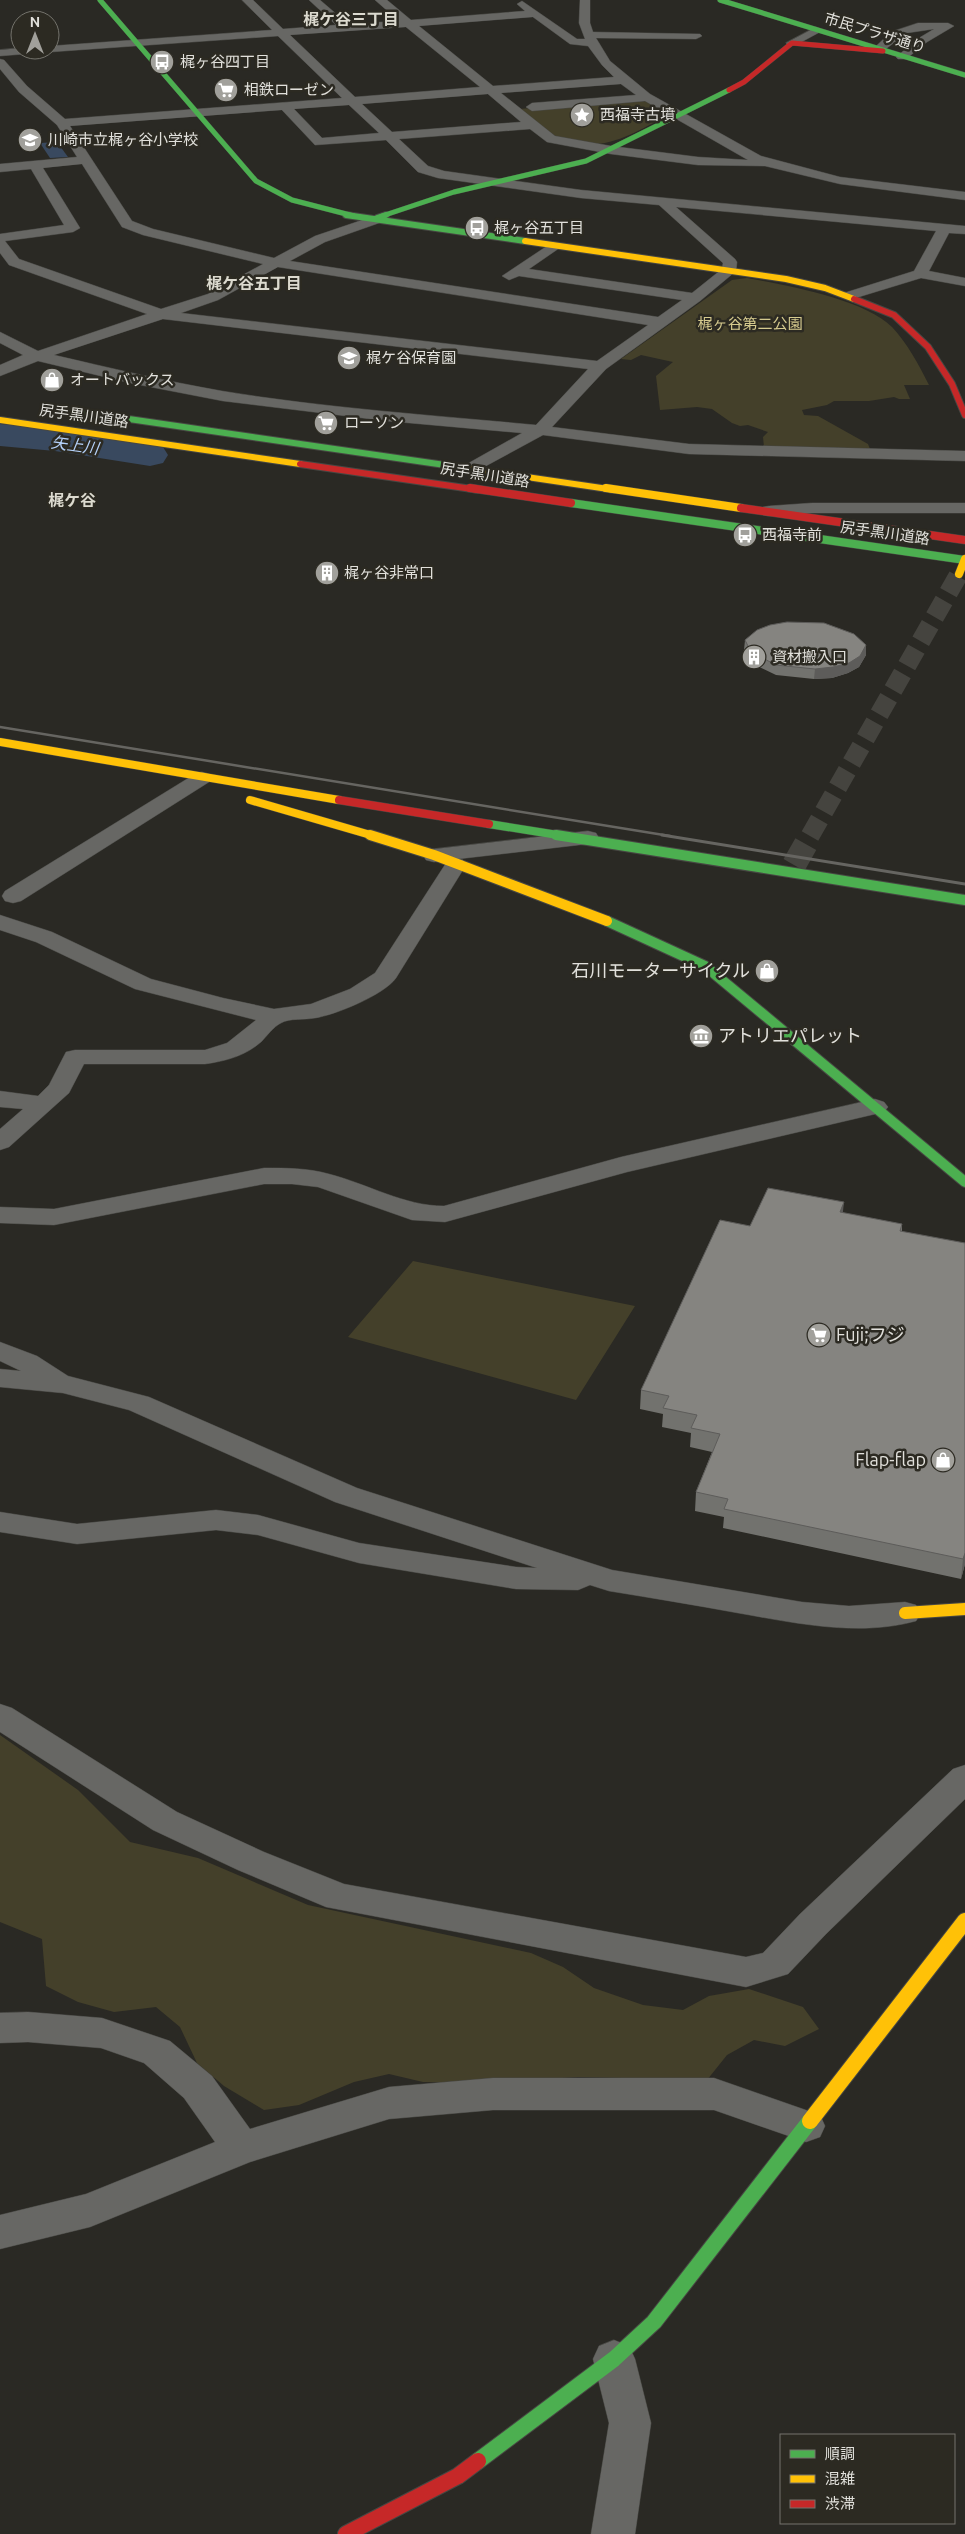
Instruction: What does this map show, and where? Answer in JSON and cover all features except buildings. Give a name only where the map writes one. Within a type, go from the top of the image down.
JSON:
[{"type":"street","points":[[100,0],[136,43],[200,113],[256,181],[279,196],[325,211],[374,220],[786,279],[825,288],[894,315],[928,347],[959,384],[965,415]]},
{"type":"street","points":[[247,0],[423,168],[443,175],[664,203],[965,230]]},
{"type":"street","points":[[314,0],[346,28]]},
{"type":"street","points":[[380,0],[551,139],[611,150],[698,161],[772,164]]},
{"type":"street","points":[[517,0],[574,42],[590,39],[696,36]]},
{"type":"street","points":[[585,0],[583,7],[590,39],[601,57],[623,80],[678,116],[752,157],[772,164],[848,182],[965,196]]},
{"type":"street","name":"市民プラザ通り","points":[[720,0],[965,75]]},
{"type":"street","points":[[60,48],[536,14]]},
{"type":"street","points":[[792,43],[881,50],[891,38],[913,26],[953,25],[923,40],[902,57]]},
{"type":"street","points":[[0,371],[38,356],[213,297],[320,238],[454,192],[586,161],[744,82],[792,43],[816,30]]},
{"type":"street","points":[[0,62],[23,89],[62,123],[127,224],[148,232],[276,263],[660,322]]},
{"type":"street","points":[[62,123],[623,80]]},
{"type":"street","points":[[8,90],[23,89]]},
{"type":"street","points":[[422,96],[435,107]]},
{"type":"street","points":[[532,107],[649,97]]},
{"type":"street","points":[[286,107],[319,142],[531,124]]},
{"type":"street","points":[[448,119],[461,130]]},
{"type":"street","points":[[0,168],[87,160]]},
{"type":"street","points":[[0,238],[73,228],[36,165]]},
{"type":"street","points":[[473,468],[540,430],[600,366],[695,298],[729,271],[730,262],[664,203]]},
{"type":"street","points":[[920,274],[945,228]]},
{"type":"street","points":[[0,244],[14,262],[163,315],[600,366]]},
{"type":"street","points":[[480,294],[554,246]]},
{"type":"street","points":[[516,271],[695,298]]},
{"type":"street","points":[[849,296],[920,274],[965,282]]},
{"type":"street","points":[[0,336],[23,350],[38,356],[130,378],[223,396],[387,416],[540,430],[689,449],[965,456]]},
{"type":"street","name":"尻手黒川道路","points":[[66,410],[965,540]]},
{"type":"street","name":"尻手黒川道路","points":[[0,420],[965,560]]},
{"type":"street","points":[[769,511],[812,508],[965,508]]},
{"type":"street","points":[[959,574],[965,560]]},
{"type":"street","points":[[0,742],[209,778],[588,838],[793,868],[965,900]]},
{"type":"street","points":[[209,778],[231,795],[317,818],[434,855],[455,865],[602,918],[705,966],[965,1182]]},
{"type":"street","points":[[13,896],[209,778]]},
{"type":"street","points":[[434,855],[588,838]]},
{"type":"street","points":[[0,922],[44,937],[143,984],[220,1005],[274,1016],[316,1011],[358,994],[384,978],[455,865]]},
{"type":"street","points":[[0,1142],[60,1088],[75,1057],[205,1057],[225,1054],[243,1044],[274,1016]]},
{"type":"street","points":[[0,1099],[44,1104]]},
{"type":"street","points":[[0,1215],[54,1217],[264,1176],[292,1176],[322,1180],[421,1214],[445,1214],[621,1165],[875,1107]]},
{"type":"street","points":[[0,1351],[27,1362],[63,1384]]},
{"type":"street","points":[[0,1378],[63,1384],[139,1403],[346,1496],[609,1580],[802,1613],[849,1617],[965,1609]]},
{"type":"street","points":[[0,1522],[77,1534],[216,1520],[258,1525],[359,1553],[516,1578],[609,1580]]},
{"type":"street","points":[[0,1716],[165,1821],[251,1861],[339,1897],[746,1972],[774,1964],[965,1778]]},
{"type":"street","points":[[346,2534],[458,2476],[614,2359],[654,2322],[965,1921]]},
{"type":"street","points":[[0,2028],[28,2027],[102,2033],[157,2052],[198,2087],[241,2148]]},
{"type":"street","points":[[0,2232],[90,2210],[241,2148],[389,2103],[493,2094],[714,2094],[806,2126]]},
{"type":"street","points":[[613,2534],[630,2423],[614,2359]]},
{"type":"green space","points":[[646,99],[671,114],[617,140],[590,145],[554,137],[519,109]]},
{"type":"green space","name":"梶ヶ谷第二公園","points":[[747,278],[844,301],[879,317],[892,327],[903,340],[929,385],[904,385],[910,399],[894,397],[869,401],[834,401],[827,405],[802,410],[804,415],[818,416],[868,444],[870,449],[764,447],[763,437],[768,432],[748,425],[740,426],[732,423],[712,409],[697,407],[660,410],[656,376],[673,362],[641,355],[631,360],[621,359],[732,280]]},
{"type":"green space","points":[[413,1261],[635,1306],[576,1400],[348,1337]]},
{"type":"green space","points":[[0,1735],[78,1790],[130,1842],[198,1858],[308,1905],[531,1953],[563,1967],[594,1988],[643,2005],[683,2010],[709,1996],[749,1989],[803,2007],[819,2029],[785,2046],[754,2040],[727,2055],[707,2080],[578,2077],[486,2083],[423,2082],[389,2074],[354,2082],[299,2105],[264,2110],[224,2086],[197,2063],[180,2027],[156,2007],[114,2012],[78,2002],[46,1986],[42,1939],[0,1922]]},
{"type":"water","points":[[57,142],[68,157],[50,158],[40,143]]},
{"type":"waterway","name":"矢上川","points":[[0,435],[55,440],[150,455]]},
{"type":"tunnel","points":[[810,836],[959,574]]},
{"type":"tunnel","points":[[794,865],[811,835]]},
{"type":"railway","points":[[0,727],[670,836]]},
{"type":"railway","points":[[662,835],[965,884]]},
{"type":"traffic: fast","points":[[100,0],[256,181],[292,200],[329,212],[525,241]]},
{"type":"traffic: fast","points":[[720,0],[965,75]]},
{"type":"traffic: fast","points":[[377,218],[454,192],[586,161],[729,90]]},
{"type":"traffic: fast","points":[[74,411],[445,465]]},
{"type":"traffic: fast","points":[[571,503],[965,560]]},
{"type":"traffic: fast","points":[[489,824],[965,900]]},
{"type":"traffic: fast","points":[[607,921],[705,966],[965,1182]]},
{"type":"traffic: fast","points":[[478,2461],[614,2359],[654,2322],[810,2121]]},
{"type":"traffic: slow","points":[[525,241],[786,279],[825,288],[854,299]]},
{"type":"traffic: slow","points":[[0,420],[300,464]]},
{"type":"traffic: slow","points":[[445,465],[741,508]]},
{"type":"traffic: slow","points":[[959,574],[965,559]]},
{"type":"traffic: slow","points":[[0,742],[339,800]]},
{"type":"traffic: slow","points":[[250,800],[317,818],[434,855],[607,921]]},
{"type":"traffic: slow","points":[[905,1613],[965,1609]]},
{"type":"traffic: slow","points":[[810,2121],[965,1921]]},
{"type":"traffic: jam","points":[[729,90],[744,82],[792,43],[883,51]]},
{"type":"traffic: jam","points":[[854,299],[894,315],[928,347],[952,384],[965,415]]},
{"type":"traffic: jam","points":[[300,464],[571,503]]},
{"type":"traffic: jam","points":[[741,508],[965,540]]},
{"type":"traffic: jam","points":[[339,800],[489,824]]},
{"type":"traffic: jam","points":[[346,2534],[458,2476],[478,2461]]},
{"type":"place","name":"梶ヶ谷四丁目","points":[[162,62]]},
{"type":"place","name":"相鉄ローゼン","points":[[226,90]]},
{"type":"place","name":"西福寺古墳","points":[[582,115]]},
{"type":"place","name":"川崎市立梶ヶ谷小学校","points":[[30,140]]},
{"type":"place","name":"梶ヶ谷五丁目","points":[[477,228]]},
{"type":"place","name":"梶ケ谷保育園","points":[[349,358]]},
{"type":"place","name":"オートバックス","points":[[52,380]]},
{"type":"place","name":"ローソン","points":[[326,423]]},
{"type":"place","name":"西福寺前","points":[[745,535]]},
{"type":"place","name":"梶ヶ谷非常口","points":[[327,573]]},
{"type":"place","name":"資材搬入口","points":[[754,657]]},
{"type":"place","name":"石川モーターサイクル","points":[[767,971]]},
{"type":"place","name":"アトリエパレット","points":[[701,1036]]},
{"type":"place","name":"Fuji;フジ","points":[[819,1335]]},
{"type":"place","name":"Flap-flap","points":[[943,1460]]},
{"type":"district","name":"梶ケ谷三丁目","points":[[351,19]]},
{"type":"district","name":"梶ケ谷五丁目","points":[[254,283]]},
{"type":"district","name":"梶ケ谷","points":[[72,500]]}]
